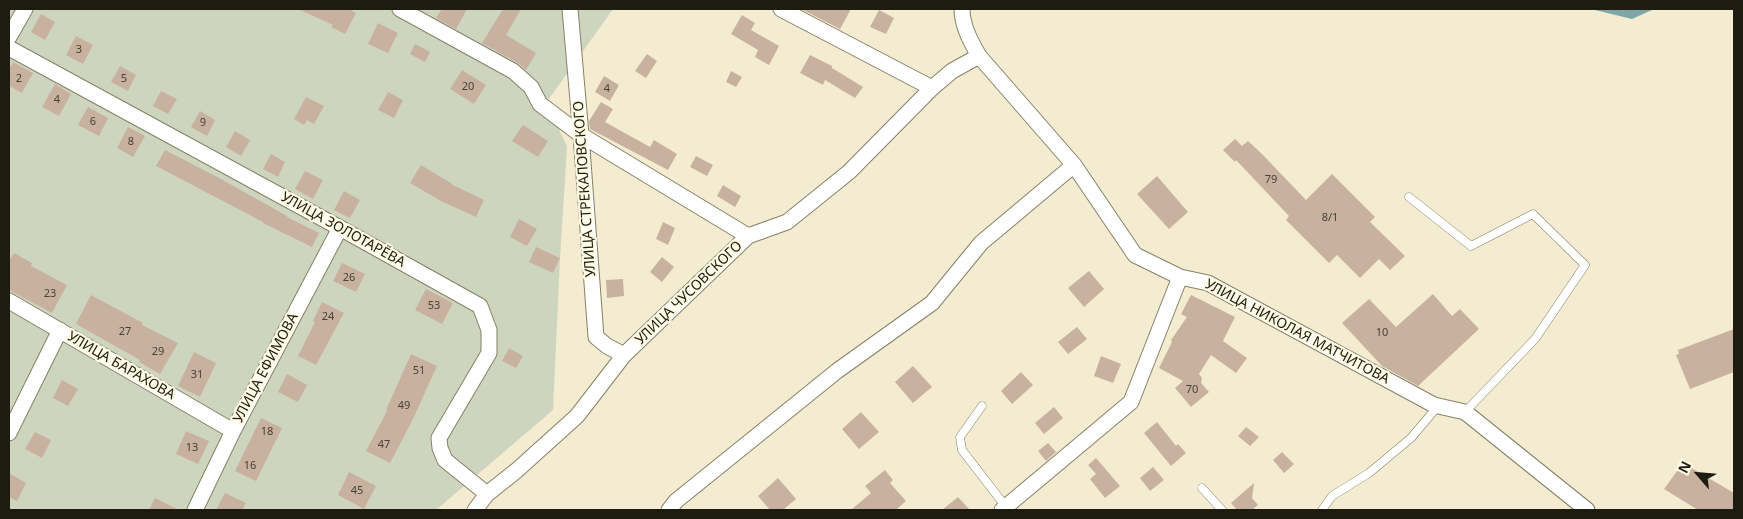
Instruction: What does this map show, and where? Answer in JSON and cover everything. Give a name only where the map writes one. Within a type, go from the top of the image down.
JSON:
[{"type":"street","points":[[9,37],[25,9]]},
{"type":"street","points":[[400,9],[513,71],[530,87],[540,104],[581,135],[748,236]]},
{"type":"street","name":"УЛИЦА СТРЕКАЛОВСКОГО","points":[[570,9],[596,337],[607,346],[624,355]]},
{"type":"street","points":[[781,9],[932,88]]},
{"type":"street","name":"УЛИЦА НИКОЛАЯ МАТЧИТОВА","points":[[962,9],[962,17],[969,38],[980,56],[1074,165],[1135,255],[1180,277],[1208,283],[1438,406],[1465,412],[1587,510]]},
{"type":"street","name":"УЛИЦА ЗОЛОТАРЁВА","points":[[9,48],[480,306],[489,330],[489,353],[439,438],[440,448],[445,460],[487,494]]},
{"type":"street","name":"УЛИЦА ЧУСОВСКОГО","points":[[476,510],[487,494],[516,471],[576,416],[624,355],[748,236],[787,222],[849,172],[932,88],[952,71],[980,56]]},
{"type":"street","points":[[669,510],[676,501],[836,372],[932,303],[981,243],[1074,165]]},
{"type":"street","name":"УЛИЦА ЕФИМОВА","points":[[195,510],[232,431],[340,228]]},
{"type":"street","points":[[1006,509],[1131,402],[1180,277]]},
{"type":"street","name":"УЛИЦА БАРАХОВА","points":[[9,301],[232,431]]},
{"type":"street","points":[[9,433],[60,330]]},
{"type":"lane","points":[[1409,197],[1471,246],[1533,214],[1585,265],[1535,339],[1465,412]]},
{"type":"lane","points":[[982,406],[960,437],[962,450],[1006,509]]},
{"type":"lane","points":[[1322,510],[1332,496],[1369,473],[1411,438],[1438,406]]},
{"type":"lane","points":[[1202,488],[1222,510]]},
{"type":"green space","points":[[9,9],[613,9],[546,103],[567,146],[553,410],[436,510],[9,510]]},
{"type":"water","points":[[1591,9],[1654,9],[1632,19]]},
{"type":"building","points":[[298,9],[349,9],[356,13],[345,34],[331,27],[333,25]]},
{"type":"building","points":[[442,9],[467,9],[456,29],[436,18]]},
{"type":"building","points":[[503,9],[521,9],[506,35],[536,53],[526,70],[518,63],[482,43]]},
{"type":"building","points":[[801,9],[851,9],[840,29]]},
{"type":"building","points":[[879,10],[894,18],[886,34],[870,27]]},
{"type":"building","points":[[41,14],[55,22],[45,40],[31,32]]},
{"type":"building","points":[[742,15],[755,23],[751,30],[779,46],[769,65],[755,57],[758,50],[731,34]]},
{"type":"building","points":[[378,23],[398,33],[388,53],[368,44]]},
{"type":"building","points":[[76,36],[93,45],[83,64],[66,55]]},
{"type":"building","points":[[415,44],[430,52],[425,62],[410,54]]},
{"type":"building","points":[[647,54],[657,61],[646,78],[635,71]]},
{"type":"building","points":[[810,55],[832,66],[832,68],[863,87],[855,98],[825,80],[823,85],[800,73]]},
{"type":"building","points":[[13,62],[33,73],[22,93],[9,86],[9,69]]},
{"type":"building","points":[[120,66],[136,75],[128,91],[111,82]]},
{"type":"building","points":[[462,70],[486,85],[474,104],[450,89]]},
{"type":"building","points":[[731,71],[742,77],[736,87],[726,82]]},
{"type":"building","points":[[604,76],[619,85],[610,101],[595,92]]},
{"type":"building","points":[[55,84],[71,94],[59,116],[42,107]]},
{"type":"building","points":[[161,91],[177,99],[168,114],[153,106]]},
{"type":"building","points":[[388,92],[403,100],[394,118],[378,110]]},
{"type":"building","points":[[306,97],[324,106],[314,124],[307,120],[304,125],[294,119]]},
{"type":"building","points":[[601,102],[613,109],[605,122],[650,147],[654,140],[677,154],[668,170],[590,129],[589,121]]},
{"type":"building","points":[[88,107],[108,118],[99,136],[78,125]]},
{"type":"building","points":[[200,111],[215,120],[207,136],[191,127]]},
{"type":"building","points":[[523,125],[548,141],[538,157],[512,141]]},
{"type":"building","points":[[128,127],[145,136],[133,157],[117,148]]},
{"type":"building","points":[[235,131],[250,140],[241,156],[226,147]]},
{"type":"building","points":[[1235,139],[1242,146],[1248,141],[1306,200],[1332,174],[1375,217],[1370,222],[1405,256],[1390,270],[1379,259],[1360,278],[1337,255],[1329,263],[1286,220],[1289,216],[1236,160],[1235,162],[1223,150]]},
{"type":"building","points":[[165,150],[319,233],[312,247],[156,166]]},
{"type":"building","points":[[271,154],[285,162],[278,177],[263,169]]},
{"type":"building","points":[[696,156],[713,165],[707,176],[690,167]]},
{"type":"building","points":[[421,165],[451,184],[484,200],[476,217],[441,201],[410,183]]},
{"type":"building","points":[[305,171],[323,180],[313,199],[295,189]]},
{"type":"building","points":[[1157,176],[1188,212],[1169,229],[1137,194]]},
{"type":"building","points":[[723,185],[741,196],[735,207],[717,196]]},
{"type":"building","points":[[344,191],[360,200],[350,218],[334,210]]},
{"type":"building","points":[[519,219],[537,229],[527,246],[510,237]]},
{"type":"building","points":[[663,222],[675,228],[668,245],[656,239]]},
{"type":"building","points":[[536,247],[560,258],[553,273],[529,262]]},
{"type":"building","points":[[14,253],[32,263],[31,266],[67,285],[52,313],[9,290],[9,261]]},
{"type":"building","points":[[662,257],[674,267],[662,282],[650,272]]},
{"type":"building","points":[[342,263],[365,274],[356,292],[333,281]]},
{"type":"building","points":[[1089,271],[1104,289],[1084,307],[1068,288]]},
{"type":"building","points":[[623,279],[624,296],[607,298],[606,280]]},
{"type":"building","points":[[426,289],[453,303],[442,324],[415,310]]},
{"type":"building","points":[[1433,294],[1452,316],[1460,309],[1479,329],[1418,386],[1382,366],[1342,323],[1369,299],[1396,327]]},
{"type":"building","points":[[91,295],[143,323],[142,325],[178,343],[160,374],[139,362],[140,360],[76,324]]},
{"type":"building","points":[[1191,295],[1235,317],[1223,341],[1247,358],[1236,373],[1211,355],[1199,374],[1202,378],[1201,383],[1209,392],[1191,407],[1175,388],[1183,381],[1159,368],[1172,342],[1171,340],[1187,317],[1181,314]]},
{"type":"building","points":[[322,302],[344,313],[316,365],[298,356],[315,322],[313,321]]},
{"type":"building","points":[[1077,327],[1087,339],[1068,354],[1058,342]]},
{"type":"building","points":[[1734,329],[1734,372],[1690,389],[1676,355],[1679,354],[1678,350]]},
{"type":"building","points":[[509,348],[523,356],[516,368],[502,361]]},
{"type":"building","points":[[194,352],[216,363],[200,397],[178,386]]},
{"type":"building","points":[[411,354],[437,366],[390,463],[366,451],[387,411]]},
{"type":"building","points":[[1101,356],[1121,364],[1113,383],[1094,376]]},
{"type":"building","points":[[913,366],[932,387],[913,403],[895,382]]},
{"type":"building","points":[[1021,372],[1033,385],[1012,404],[1001,391]]},
{"type":"building","points":[[287,374],[307,385],[298,402],[278,392]]},
{"type":"building","points":[[62,380],[78,389],[68,406],[53,398]]},
{"type":"building","points":[[1054,407],[1063,418],[1044,434],[1035,423]]},
{"type":"building","points":[[861,412],[879,432],[859,449],[842,429]]},
{"type":"building","points":[[261,418],[282,428],[256,481],[235,471]]},
{"type":"building","points":[[1157,422],[1176,446],[1178,444],[1186,453],[1171,466],[1144,433]]},
{"type":"building","points":[[1246,427],[1259,437],[1250,446],[1238,436]]},
{"type":"building","points":[[186,431],[209,441],[198,464],[176,454]]},
{"type":"building","points":[[35,432],[51,440],[42,458],[25,449]]},
{"type":"building","points":[[1048,443],[1056,452],[1046,461],[1038,451]]},
{"type":"building","points":[[1282,452],[1294,464],[1284,473],[1273,460]]},
{"type":"building","points":[[1096,458],[1120,486],[1105,498],[1090,479],[1096,474],[1088,465]]},
{"type":"building","points":[[1683,463],[1734,493],[1734,510],[1698,510],[1664,489]]},
{"type":"building","points":[[1153,467],[1164,480],[1150,491],[1140,478]]},
{"type":"building","points":[[885,470],[893,480],[890,483],[906,501],[896,510],[851,510],[871,493],[865,486]]},
{"type":"building","points":[[349,472],[376,486],[364,509],[338,495]]},
{"type":"building","points":[[9,473],[26,483],[17,501],[9,497]]},
{"type":"building","points":[[778,478],[796,499],[783,510],[770,510],[758,496]]},
{"type":"building","points":[[1254,483],[1252,498],[1258,505],[1252,510],[1237,510],[1231,503]]},
{"type":"building","points":[[225,493],[246,503],[242,510],[216,510]]},
{"type":"building","points":[[958,497],[970,510],[942,510]]},
{"type":"building","points":[[155,498],[179,510],[149,510]]}]
